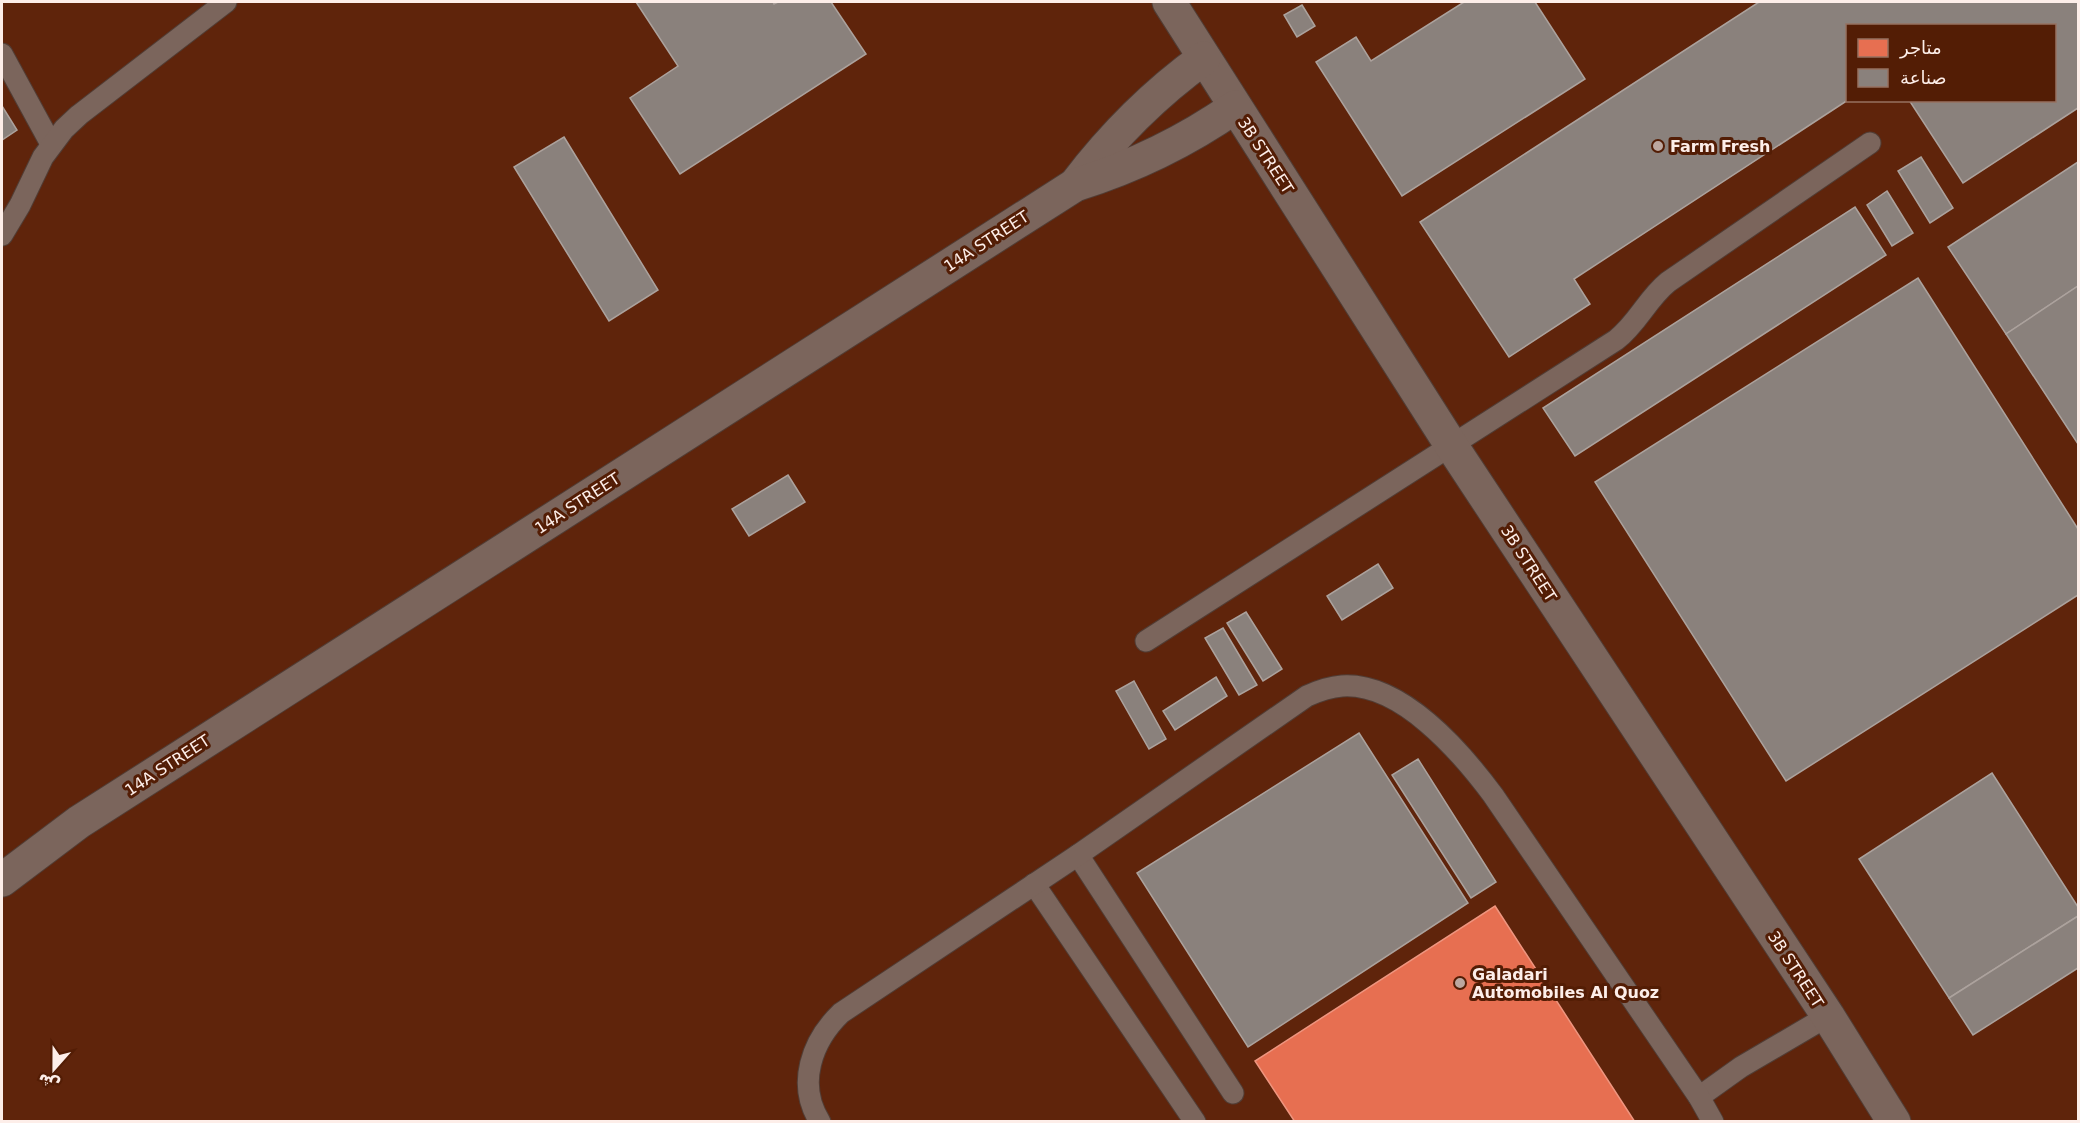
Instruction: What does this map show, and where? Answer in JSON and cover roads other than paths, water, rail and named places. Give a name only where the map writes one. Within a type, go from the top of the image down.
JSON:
[{"type":"street","name":"3B STREET","points":[[1169,2],[1451,445],[1828,1016],[1894,1122]]},
{"type":"street","name":"14A STREET","points":[[1075,185],[1115,135],[1147,103],[1204,58]]},
{"type":"street","name":"14A STREET","points":[[2,880],[79,822],[1075,185],[1158,154],[1235,107]]},
{"type":"street","name":"14A STREET","points":[[2,853],[79,822]]},
{"type":"lane","points":[[2,235],[51,144],[79,115],[226,2]]},
{"type":"lane","points":[[2,54],[51,144]]},
{"type":"lane","points":[[1146,641],[1616,340],[1633,326],[1655,293],[1668,282],[1870,143]]},
{"type":"lane","points":[[820,1122],[811,1098],[809,1080],[811,1060],[817,1042],[827,1026],[841,1013],[1078,855],[1307,696],[1324,689],[1343,686],[1362,687],[1380,693],[1413,711],[1442,735],[1467,761],[1493,795],[1699,1097],[1713,1122]]},
{"type":"lane","points":[[1078,855],[1233,1092]]},
{"type":"lane","points":[[1034,884],[1195,1122]]},
{"type":"lane","points":[[1699,1097],[1741,1067],[1828,1016]]},
{"type":"place","name":"Farm Fresh","points":[[1658,146]]},
{"type":"place","name":"Galadari Automobiles Al Quoz","points":[[1460,983]]}]
